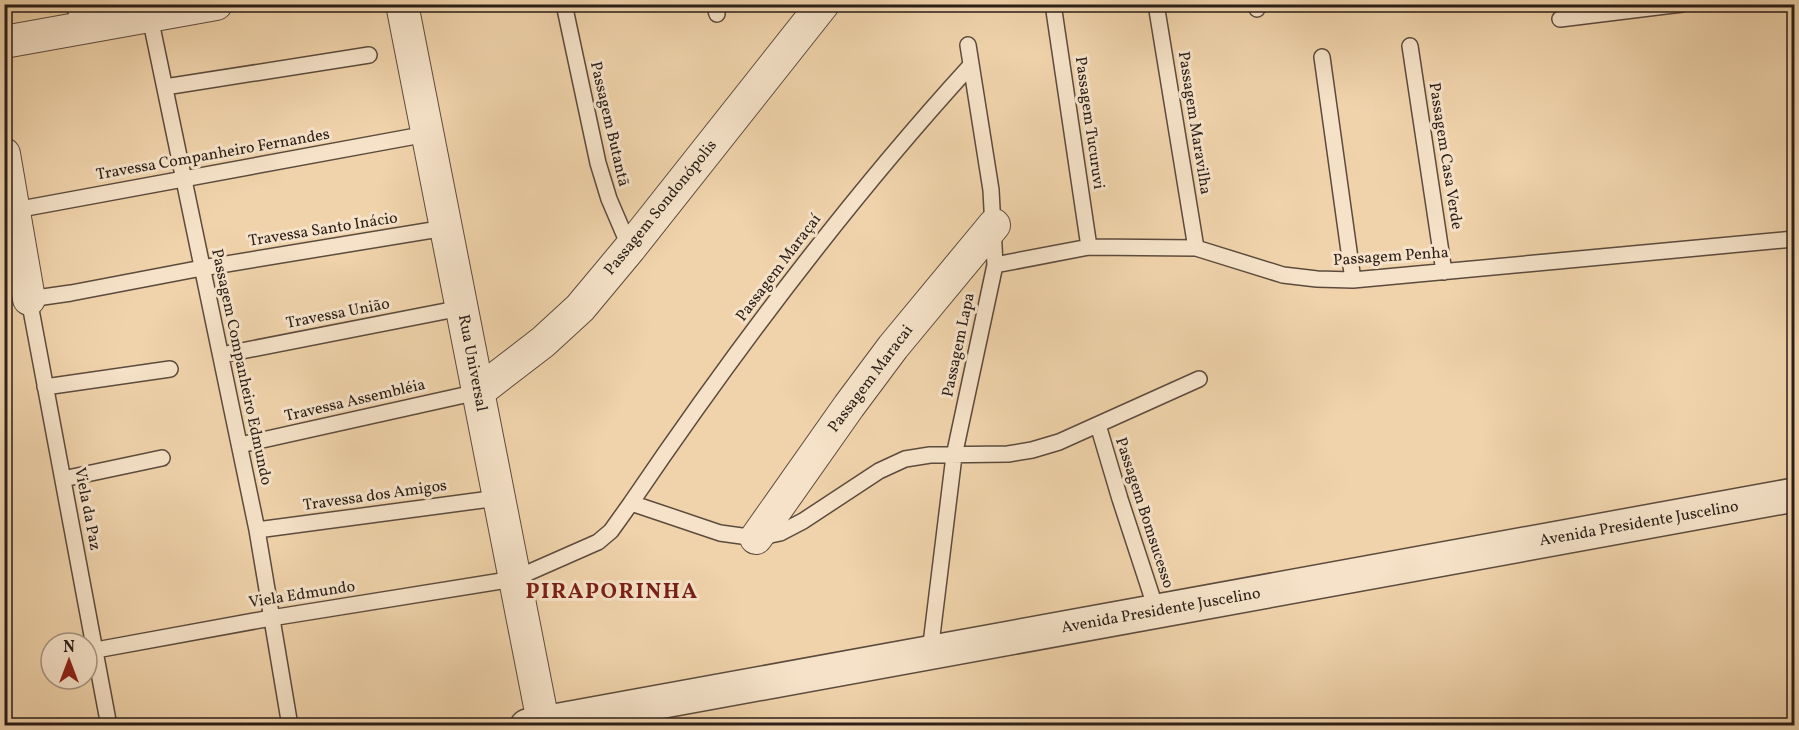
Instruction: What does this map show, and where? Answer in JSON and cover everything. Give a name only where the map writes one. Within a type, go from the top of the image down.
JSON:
[{"type":"street","name":"Rua Universal","points":[[402,4],[514,579],[535,724]]},
{"type":"street","name":"Passagem Sondonópolis","points":[[478,392],[543,342],[580,308],[823,4]]},
{"type":"street","points":[[4,42],[78,17],[150,17],[200,6]]},
{"type":"street","points":[[4,154],[10,211],[29,299]]},
{"type":"street","name":"Passagem Maracai","points":[[756,538],[849,405],[893,347],[994,225]]},
{"type":"street","name":"Avenida Presidente Juscelino","points":[[535,724],[624,717],[930,652],[1794,495]]},
{"type":"lane","name":"Passagem Butantã","points":[[564,4],[598,163],[609,199],[630,248]]},
{"type":"lane","name":"Passagem Tucuruvi","points":[[1053,4],[1089,247]]},
{"type":"lane","name":"Passagem Maravilha","points":[[1156,4],[1196,248]]},
{"type":"lane","points":[[1560,20],[1682,4]]},
{"type":"lane","name":"Passagem Companheiro Edmundo","points":[[150,17],[257,530],[290,726]]},
{"type":"lane","name":"Passagem Lapa","points":[[930,652],[954,456],[995,265],[992,190],[968,45]]},
{"type":"lane","name":"Passagem Casa Verde","points":[[1410,46],[1444,272]]},
{"type":"lane","points":[[165,87],[369,55]]},
{"type":"lane","points":[[1322,57],[1353,280]]},
{"type":"lane","name":"Passagem Maraçaí","points":[[514,579],[598,542],[610,531],[688,418],[825,236],[913,128],[971,65]]},
{"type":"lane","name":"Travessa Companheiro Fernandes","points":[[10,211],[427,134]]},
{"type":"lane","name":"Travessa Santo Inácio","points":[[29,299],[446,228]]},
{"type":"lane","name":"Passagem Penha","points":[[995,265],[1089,247],[1196,248],[1283,275],[1353,280],[1794,239]]},
{"type":"lane","name":"Viela da Paz","points":[[29,299],[92,631]]},
{"type":"lane","name":"Travessa União","points":[[221,355],[461,308]]},
{"type":"lane","points":[[45,387],[170,369]]},
{"type":"lane","points":[[631,503],[720,533],[756,538],[780,533],[803,521],[879,471],[905,459],[930,455],[1008,454],[1032,450],[1059,442],[1199,378]]},
{"type":"lane","name":"Travessa Assembléia","points":[[240,445],[478,392]]},
{"type":"lane","name":"Passagem Bomsucesso","points":[[1098,425],[1119,499],[1157,612]]},
{"type":"lane","points":[[63,479],[162,458]]},
{"type":"lane","name":"Travessa dos Amigos","points":[[257,530],[498,498]]},
{"type":"lane","name":"Viela Edmundo","points":[[99,649],[271,618],[514,579]]},
{"type":"lane","name":"Viela da Paz","points":[[99,668],[109,726]]},
{"type":"district","name":"PIRAPORINHA","points":[[612,592]]}]
